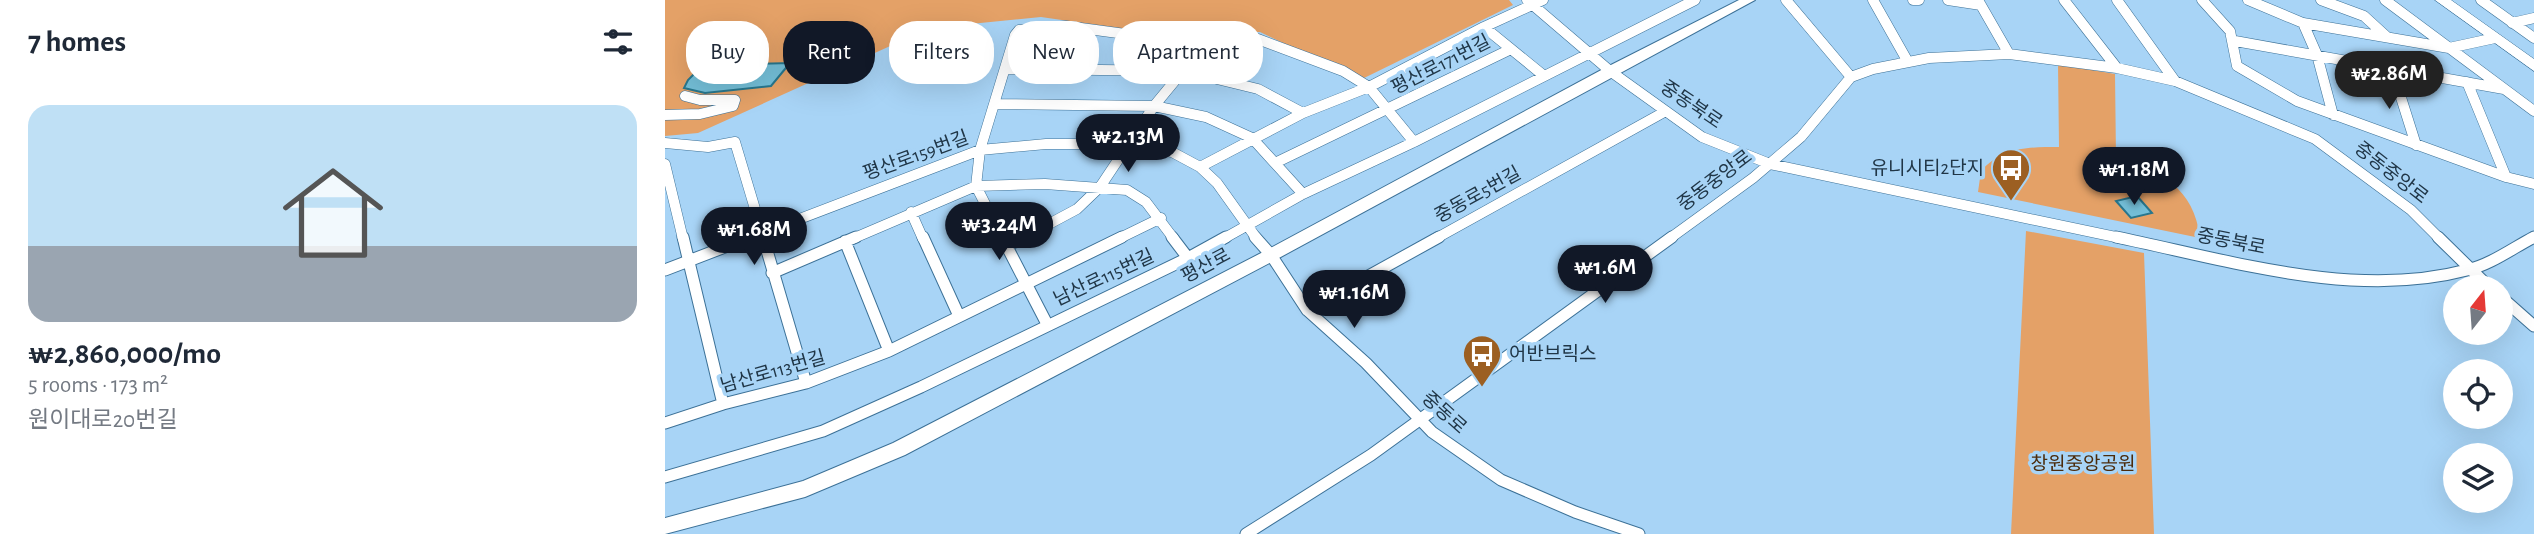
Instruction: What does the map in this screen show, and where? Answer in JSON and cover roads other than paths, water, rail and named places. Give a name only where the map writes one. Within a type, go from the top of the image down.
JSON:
[{"type":"main road","name":"평산로","points":[[665,527],[804,489],[899,450],[1271,255],[1610,71],[1749,0]]},
{"type":"main road","points":[[2424,0],[2472,21]]},
{"type":"main road","points":[[2445,0],[2534,66]]},
{"type":"street","points":[[1200,167],[1303,113],[1369,87],[1529,3],[1543,0]]},
{"type":"street","name":"남산로115번길","points":[[665,477],[823,430],[921,387],[1188,258],[1303,194],[1414,142],[1680,3],[1695,0]]},
{"type":"street","points":[[1786,0],[1851,77]]},
{"type":"street","points":[[1873,0],[1908,62]]},
{"type":"street","points":[[1913,0],[1919,0]]},
{"type":"street","points":[[1948,0],[1980,2],[2009,54]]},
{"type":"street","points":[[2064,0],[2117,68]]},
{"type":"street","points":[[2117,0],[2175,81]]},
{"type":"street","points":[[2202,0],[2207,9],[2225,24],[2235,41],[2237,66],[2297,101],[2506,177],[2534,184]]},
{"type":"street","points":[[2321,0],[2364,16],[2388,37]]},
{"type":"street","points":[[2385,0],[2534,111]]},
{"type":"street","points":[[2481,0],[2534,38]]},
{"type":"street","points":[[2254,1],[2303,23],[2449,48],[2495,38]]},
{"type":"street","name":"중동북로","points":[[1529,3],[1610,71],[1703,137],[1770,164],[2314,277],[2372,282],[2426,278],[2470,270],[2534,237]]},
{"type":"street","points":[[2512,23],[2534,18]]},
{"type":"street","points":[[2303,23],[2317,55],[2333,115]]},
{"type":"street","name":"평산로171번길","points":[[1006,69],[1019,30],[1066,26],[1113,32]]},
{"type":"street","points":[[1484,27],[1543,75]]},
{"type":"street","name":"평산로171번길","points":[[1263,41],[1343,71],[1369,87],[1414,142]]},
{"type":"street","points":[[2235,41],[2504,89]]},
{"type":"street","name":"평산로171번길","points":[[1386,111],[1511,49]]},
{"type":"street","name":"중동중앙로","points":[[1246,534],[1371,455],[1658,248],[1770,164],[1801,137],[1851,77],[1873,69],[1967,55],[2009,54],[2117,68],[2175,81],[2315,139],[2411,210],[2476,275]]},
{"type":"street","points":[[1047,324],[977,186],[980,150],[1006,69],[1113,70]]},
{"type":"street","points":[[2392,69],[2416,145]]},
{"type":"street","points":[[2467,82],[2506,177]]},
{"type":"street","points":[[1009,245],[1077,209],[1100,187],[1154,106],[1173,84]]},
{"type":"street","points":[[1237,84],[1258,89],[1303,113]]},
{"type":"street","points":[[665,116],[733,106],[735,100],[700,100],[685,96]]},
{"type":"street","points":[[994,104],[1154,106],[1206,117],[1252,138],[1303,194]]},
{"type":"street","points":[[1275,163],[1386,111]]},
{"type":"street","name":"중동로5번길","points":[[1307,310],[1666,111]]},
{"type":"street","points":[[665,143],[703,148],[735,142],[806,383]]},
{"type":"street","name":"평산로159번길","points":[[665,270],[980,150],[1046,144],[1131,144],[1172,152],[1200,167],[1217,183],[1245,225],[1271,255]]},
{"type":"street","points":[[665,164],[723,404]]},
{"type":"street","points":[[772,273],[977,186],[1045,184],[1127,190],[1146,201],[1188,258]]},
{"type":"street","points":[[911,212],[959,316]]},
{"type":"street","name":"남산로113번길","points":[[665,423],[723,404],[806,383],[889,351],[1161,218]]},
{"type":"street","points":[[845,241],[889,351]]},
{"type":"street","name":"중동로","points":[[1271,255],[1307,310],[1366,363],[1419,419],[1469,460],[1501,480],[1575,512],[1639,534]]},
{"type":"street","points":[[2513,308],[2534,326]]},
{"type":"place","name":"유니시티2단지","points":[[2011,202]]},
{"type":"place","name":"어반브릭스","points":[[1482,388]]},
{"type":"park label","name":"창원중앙공원","points":[[2083,464]]}]
